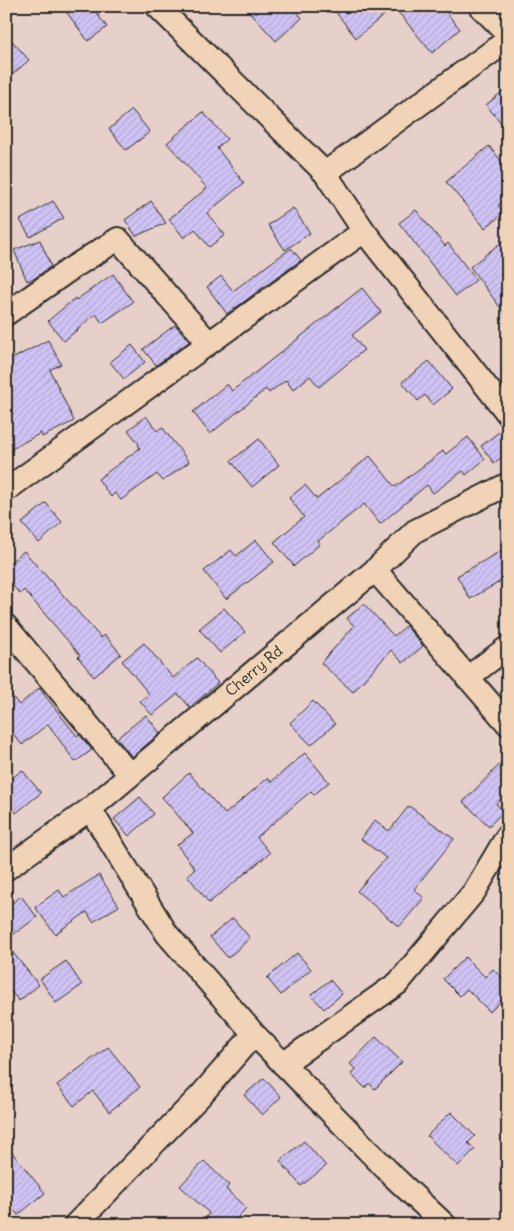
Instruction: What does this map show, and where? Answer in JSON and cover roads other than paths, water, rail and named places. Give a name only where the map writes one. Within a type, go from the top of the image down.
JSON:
[{"type":"street","points":[[157,6],[325,173],[364,231],[508,414]]},
{"type":"street","points":[[480,6],[508,34]]},
{"type":"street","points":[[325,173],[508,40]]},
{"type":"street","points":[[6,490],[364,231]]},
{"type":"street","points":[[6,314],[118,239],[209,344]]},
{"type":"street","name":"Cherry Rd","points":[[6,869],[90,808],[130,775],[375,570],[415,530],[508,484]]},
{"type":"street","points":[[375,570],[508,724]]},
{"type":"street","points":[[6,626],[130,775]]},
{"type":"street","points":[[467,678],[508,647]]},
{"type":"street","points":[[90,808],[167,934],[254,1034],[395,1178],[445,1225]]},
{"type":"street","points":[[283,1064],[398,983],[474,892],[508,835]]},
{"type":"street","points":[[75,1225],[201,1095],[254,1034]]}]
